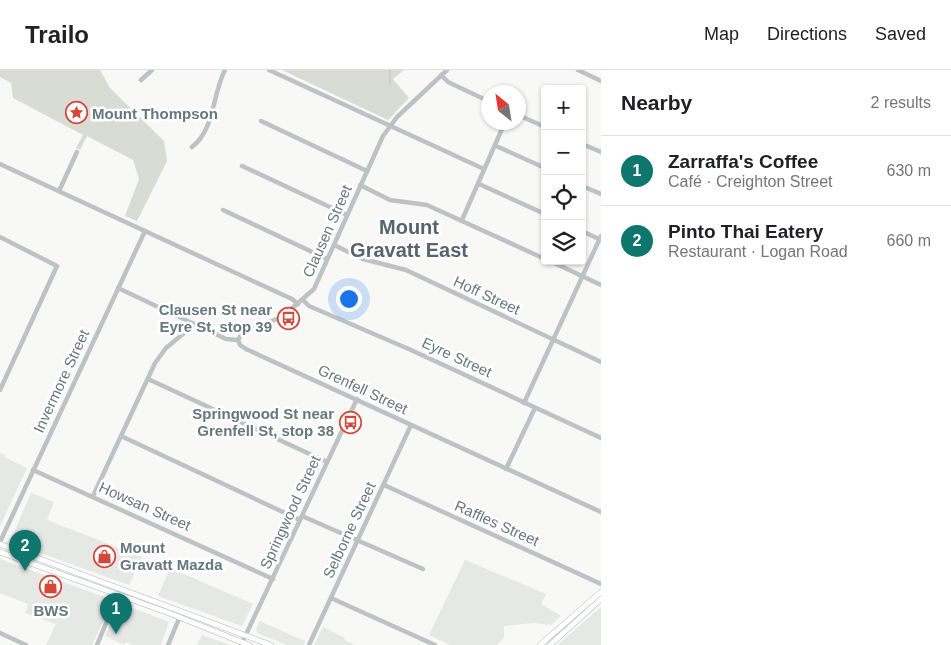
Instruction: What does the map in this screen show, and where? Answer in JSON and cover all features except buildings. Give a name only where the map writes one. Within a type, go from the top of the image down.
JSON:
[{"type":"main road","points":[[0,543],[181,614],[242,644],[249,645]]},
{"type":"main road","points":[[0,552],[271,645]]},
{"type":"main road","points":[[540,645],[601,592]]},
{"type":"main road","points":[[550,645],[601,600]]},
{"type":"street","points":[[141,80],[152,70]]},
{"type":"street","points":[[192,148],[201,140],[213,111],[219,82],[225,70]]},
{"type":"street","points":[[269,70],[484,170]]},
{"type":"street","points":[[578,70],[601,81]]},
{"type":"street","points":[[443,72],[448,82],[481,98]]},
{"type":"street","name":"Clausen Street","points":[[238,340],[242,333],[273,321],[298,304],[314,289],[360,186],[390,125],[443,72]]},
{"type":"street","points":[[526,119],[541,125]]},
{"type":"street","points":[[261,121],[367,171]]},
{"type":"street","points":[[462,220],[502,130]]},
{"type":"street","points":[[496,146],[541,166]]},
{"type":"street","points":[[586,146],[601,152]]},
{"type":"street","points":[[59,191],[77,152]]},
{"type":"street","points":[[0,164],[292,299],[298,304]]},
{"type":"street","points":[[242,166],[348,215]]},
{"type":"street","points":[[479,184],[541,212]]},
{"type":"street","points":[[360,186],[390,200],[427,204],[541,257]]},
{"type":"street","points":[[586,188],[601,194]]},
{"type":"street","points":[[223,210],[327,259]]},
{"type":"street","name":"Invermore Street","points":[[0,543],[145,231]]},
{"type":"street","points":[[524,403],[601,238],[586,232]]},
{"type":"street","points":[[0,237],[57,266],[0,390]]},
{"type":"street","name":"Hoff Street","points":[[334,245],[363,259],[406,270],[601,362]]},
{"type":"street","points":[[558,265],[601,285]]},
{"type":"street","name":"Grenfell Street","points":[[118,288],[226,339],[238,340],[240,345],[246,349],[601,512]]},
{"type":"street","name":"Eyre Street","points":[[303,300],[309,306],[601,438]]},
{"type":"street","points":[[93,496],[155,364],[166,348],[195,324]]},
{"type":"street","points":[[148,379],[327,462]]},
{"type":"street","name":"Springwood Street","points":[[242,644],[357,399]]},
{"type":"street","points":[[506,468],[535,408]]},
{"type":"street","name":"Selborne Street","points":[[309,645],[412,425]]},
{"type":"street","points":[[121,436],[301,518],[422,569]]},
{"type":"street","name":"Howsan Street","points":[[33,470],[273,579]]},
{"type":"street","name":"Raffles Street","points":[[384,485],[601,584]]},
{"type":"street","points":[[96,645],[118,594]]},
{"type":"street","points":[[331,598],[435,645]]},
{"type":"street","points":[[168,645],[181,614]]},
{"type":"street","points":[[0,633],[26,645]]},
{"type":"shaded area","points":[[0,70],[100,70],[110,88],[164,141],[167,161],[137,221],[125,216],[139,179],[133,160],[87,136],[80,150],[76,148],[83,135],[13,98],[11,83],[0,77]]},
{"type":"shaded area","points":[[282,70],[404,70],[393,79],[409,98],[388,120]]},
{"type":"shaded area","points":[[0,453],[5,455],[4,457],[27,468],[0,526]]},
{"type":"shaded area","points":[[31,493],[54,502],[47,520],[142,557],[129,585],[10,542]]},
{"type":"shaded area","points":[[0,559],[107,598],[110,607],[92,645],[46,645],[56,624],[25,613],[28,604],[0,593]]},
{"type":"shaded area","points":[[465,560],[546,594],[541,604],[561,616],[551,625],[534,623],[504,626],[504,638],[497,645],[450,645],[429,635]]},
{"type":"shaded area","points":[[170,568],[253,604],[242,626],[158,596]]},
{"type":"shaded area","points":[[122,604],[169,622],[161,645],[133,645],[126,642],[124,645],[105,636],[118,607]]},
{"type":"shaded area","points":[[601,607],[601,645],[558,645],[561,642]]},
{"type":"shaded area","points":[[259,621],[305,641],[304,645],[287,645],[257,633]]},
{"type":"shaded area","points":[[323,627],[345,638],[344,640],[355,645],[314,645]]},
{"type":"shaded area","points":[[202,635],[230,645],[197,645]]},
{"type":"waterway","points":[[390,70],[390,85]]},
{"type":"place","name":"Mount Thompson","points":[[76,113]]},
{"type":"place","name":"Clausen St near Eyre St, stop 39","points":[[288,318]]},
{"type":"place","name":"Springwood St near Grenfell St, stop 38","points":[[350,422]]},
{"type":"place","name":"Mount Gravatt Mazda","points":[[104,556]]},
{"type":"place","name":"Pinto Thai Eatery","points":[[25,571]]},
{"type":"place","name":"BWS","points":[[51,587]]},
{"type":"place","name":"Zarraffa's Coffee","points":[[116,634]]},
{"type":"district","name":"Mount Gravatt East","points":[[409,238]]}]
